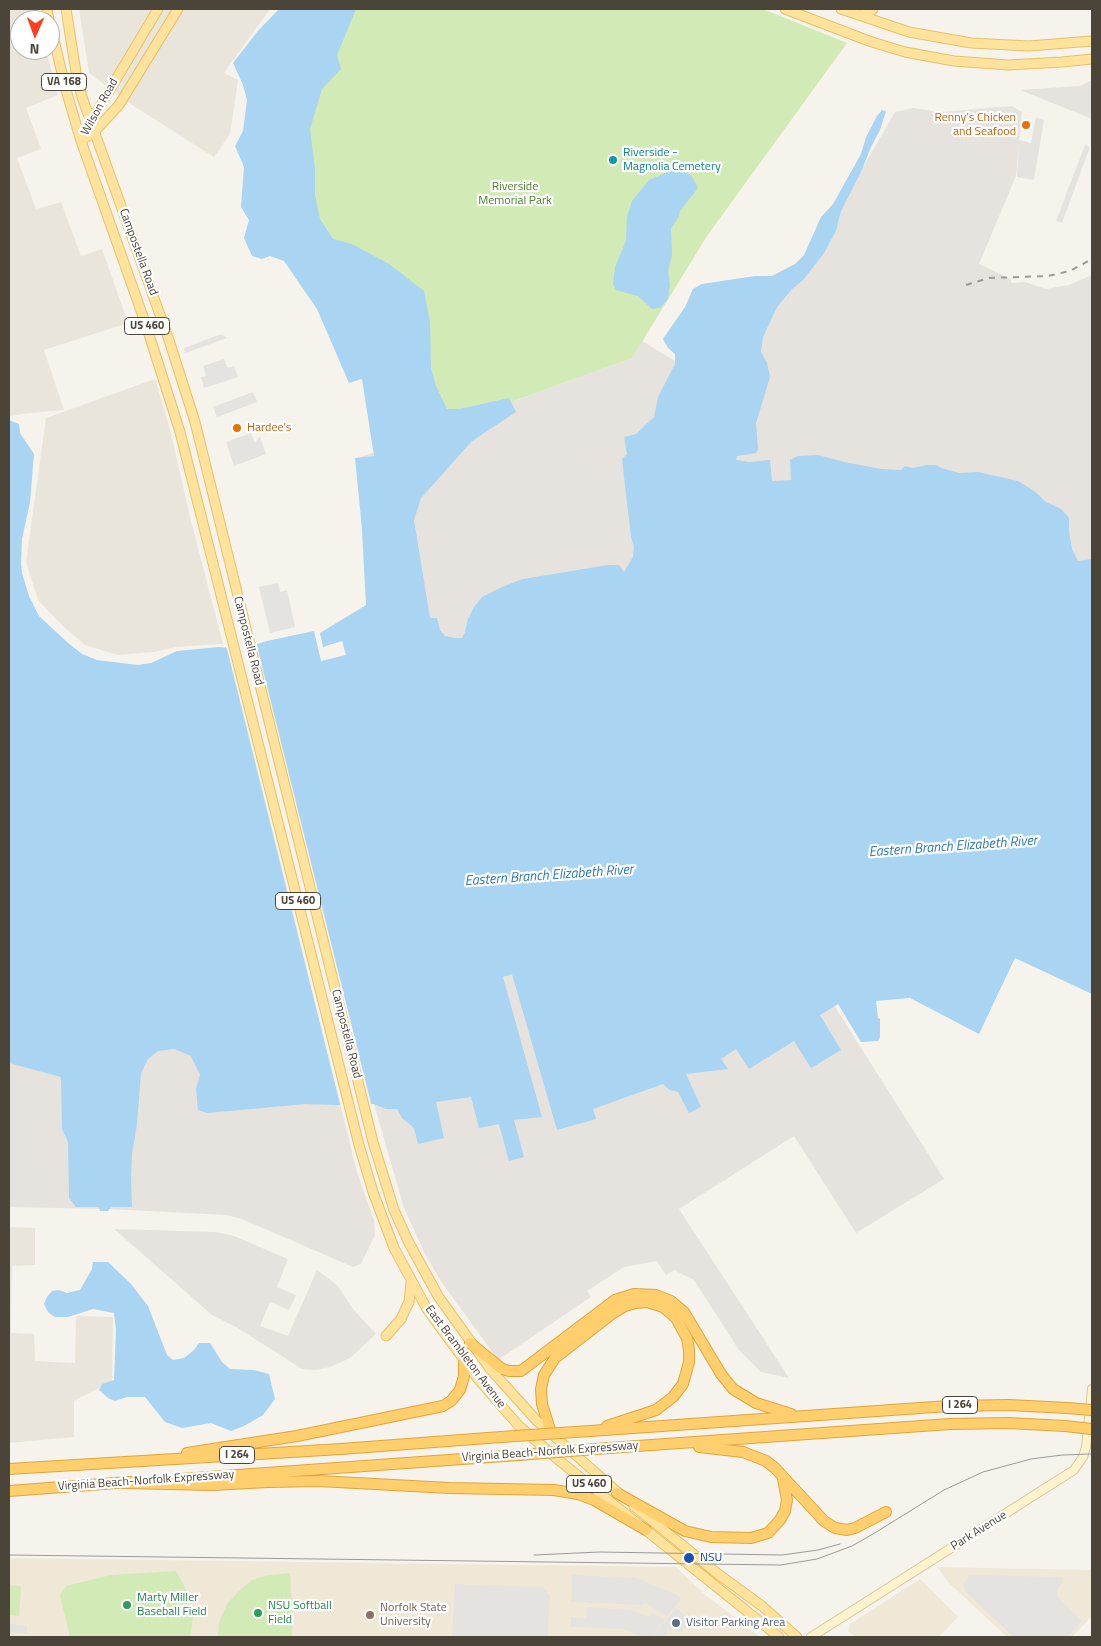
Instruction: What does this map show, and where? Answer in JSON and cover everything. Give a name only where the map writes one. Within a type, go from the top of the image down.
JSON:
[{"type":"highway","points":[[470,1342],[502,1369],[510,1372],[521,1371],[615,1300],[634,1294],[656,1295],[671,1301],[684,1312],[721,1374],[737,1392],[756,1403],[799,1416]]},
{"type":"highway","points":[[551,1433],[542,1404],[541,1389],[544,1374],[555,1358],[613,1313],[625,1306],[647,1302],[663,1307],[676,1318],[687,1338],[689,1362],[683,1384],[673,1397],[656,1410],[590,1431]]},
{"type":"highway","points":[[144,1460],[297,1436],[443,1406],[451,1401],[460,1390],[464,1381],[464,1360]]},
{"type":"highway","name":"Virginia Beach-Norfolk Expressway","points":[[9,1469],[341,1449],[968,1405],[1028,1405],[1092,1410]]},
{"type":"highway","name":"Virginia Beach-Norfolk Expressway","points":[[9,1491],[969,1423],[1008,1423],[1092,1429]]},
{"type":"highway","points":[[661,1444],[743,1452],[766,1461],[824,1521],[835,1528],[847,1530],[855,1528],[886,1512]]},
{"type":"highway","points":[[617,1492],[684,1531],[719,1538],[751,1538],[768,1532],[777,1525],[783,1516],[787,1500],[782,1476]]},
{"type":"highway","points":[[123,1483],[212,1485],[319,1481],[449,1488],[554,1490],[578,1494],[594,1500],[646,1530]]},
{"type":"main road","name":"Campostella Road","points":[[66,9],[77,78],[175,357],[195,422],[379,1165],[394,1210],[426,1274]]},
{"type":"main road","name":"Wilson Road","points":[[81,141],[158,9]]},
{"type":"main road","name":"Wilson Road","points":[[81,141],[95,131],[119,105],[178,9]]},
{"type":"main road","points":[[785,9],[853,36],[892,48],[954,61],[1008,65],[1092,59]]},
{"type":"main road","points":[[841,9],[886,25],[948,40],[997,46],[1030,46],[1091,41]]},
{"type":"main road","points":[[858,15],[868,14],[873,9]]},
{"type":"main road","name":"Campostella Road","points":[[59,60],[81,141],[169,394],[225,607],[365,1169],[394,1248],[412,1282]]},
{"type":"main road","name":"East Brambleton Avenue","points":[[426,1274],[438,1296],[470,1342],[512,1395],[617,1492],[718,1574],[762,1606],[797,1637]]},
{"type":"main road","points":[[386,1336],[401,1319],[406,1308],[412,1282]]},
{"type":"main road","name":"East Brambleton Avenue","points":[[412,1282],[427,1309],[464,1360],[499,1405],[519,1426],[779,1637]]},
{"type":"main road","name":"Park Avenue","points":[[811,1637],[1074,1470],[1083,1457],[1086,1447],[1092,1389]]},
{"type":"shaded area","points":[[9,9],[38,9],[10,10],[10,60],[49,60],[58,95],[26,108],[41,149],[17,158],[36,209],[61,202],[81,256],[102,249],[128,323],[44,350],[64,410],[20,414],[9,417]]},
{"type":"shaded area","points":[[79,9],[270,9],[224,73],[238,80],[230,134],[214,157],[129,103],[89,73]]},
{"type":"shaded area","points":[[1092,80],[1092,119],[1020,90],[1080,86]]},
{"type":"shaded area","points":[[1012,106],[1022,112],[1016,176],[979,264],[1011,279],[1011,283],[1025,282],[1046,289],[1069,285],[1092,275],[1092,704],[376,781],[358,458],[632,358],[642,341],[700,376],[823,236],[895,112],[913,108],[941,112]]},
{"type":"shaded area","points":[[1036,117],[1044,120],[1034,180],[1017,177],[1019,140],[1031,143]]},
{"type":"shaded area","points":[[1085,145],[1090,147],[1062,223],[1056,221]]},
{"type":"shaded area","points":[[221,334],[227,338],[185,353],[184,348]]},
{"type":"shaded area","points":[[224,359],[228,368],[234,366],[238,377],[204,388],[201,377],[206,376],[203,366]]},
{"type":"shaded area","points":[[155,379],[171,433],[190,517],[223,644],[176,647],[154,652],[118,655],[85,645],[63,626],[38,600],[26,562],[46,418]]},
{"type":"shaded area","points":[[253,392],[257,402],[217,417],[213,407]]},
{"type":"shaded area","points":[[251,433],[255,443],[260,436],[266,454],[234,466],[226,442]]},
{"type":"shaded area","points":[[278,583],[280,592],[287,590],[295,627],[270,633],[259,587]]},
{"type":"shaded area","points":[[806,961],[944,1179],[856,1233],[794,1136],[679,1209],[789,1378],[761,1372],[739,1350],[694,1280],[674,1270],[666,1275],[657,1261],[624,1267],[587,1291],[591,1297],[498,1360],[440,1280],[425,1254],[404,1208],[374,1104],[503,976],[512,974]]},
{"type":"shaded area","points":[[9,963],[315,1003],[357,1172],[374,1220],[375,1235],[361,1264],[353,1267],[242,1219],[227,1215],[108,1209],[9,1207]]},
{"type":"shaded area","points":[[9,1227],[35,1228],[35,1265],[12,1266],[11,1333],[34,1334],[35,1361],[75,1363],[76,1316],[113,1317],[112,1381],[74,1401],[74,1437],[9,1443]]},
{"type":"shaded area","points":[[114,1229],[215,1232],[234,1236],[288,1259],[277,1287],[296,1295],[289,1310],[270,1302],[260,1326],[288,1336],[317,1270],[338,1286],[353,1309],[376,1334],[350,1358],[330,1367],[316,1370],[302,1369],[236,1327],[212,1315]]},
{"type":"shaded area","name":"Norfolk State University","points":[[9,1558],[676,1567],[703,1593],[760,1637],[9,1637]]},
{"type":"shaded area","points":[[937,1567],[1092,1570],[1092,1616],[1072,1637],[1007,1637],[949,1583]]},
{"type":"shaded area","points":[[572,1575],[636,1578],[675,1594],[681,1599],[667,1616],[645,1603],[642,1605],[571,1602]]},
{"type":"shaded area","points":[[970,1575],[1062,1577],[1062,1584],[1057,1590],[1057,1596],[1082,1621],[1067,1637],[1014,1637],[966,1592],[963,1585]]},
{"type":"shaded area","points":[[920,1579],[958,1617],[939,1637],[856,1637],[848,1631],[850,1624]]},
{"type":"shaded area","points":[[455,1584],[543,1587],[550,1596],[548,1637],[452,1637]]},
{"type":"shaded area","points":[[587,1607],[631,1610],[648,1617],[652,1613],[665,1620],[651,1637],[642,1637],[624,1629],[571,1627],[571,1617],[586,1618]]},
{"type":"shaded area","name":"Visitor Parking Area","points":[[676,1608],[691,1620],[681,1633],[673,1626],[664,1637],[652,1637]]},
{"type":"shaded area","points":[[9,1624],[27,1625],[27,1633],[9,1632]]},
{"type":"green space","name":"Riverside Memorial Park","points":[[344,9],[763,9],[847,43],[707,236],[632,358],[409,439],[320,233],[304,149]]},
{"type":"green space","name":"Marty Miller Baseball Field","points":[[176,1571],[190,1597],[193,1617],[190,1637],[70,1637],[60,1595],[66,1586],[111,1575]]},
{"type":"green space","name":"NSU Softball Field","points":[[290,1573],[293,1601],[292,1637],[218,1637],[219,1622],[227,1604],[240,1590],[252,1580],[268,1575]]},
{"type":"green space","points":[[9,1585],[21,1586],[19,1616],[9,1615]]},
{"type":"water","name":"Eastern Branch Elizabeth River","points":[[279,9],[356,9],[337,55],[341,69],[322,89],[310,129],[315,169],[315,195],[320,219],[333,239],[352,244],[389,264],[424,291],[430,322],[431,368],[436,386],[447,409],[459,409],[509,398],[516,412],[472,441],[421,498],[414,520],[430,618],[437,618],[440,630],[445,636],[455,638],[462,638],[468,619],[482,597],[502,587],[523,579],[608,565],[619,565],[624,572],[633,557],[634,547],[631,537],[622,459],[627,454],[624,437],[636,434],[654,417],[658,397],[675,364],[675,354],[668,348],[663,339],[685,307],[693,289],[702,284],[755,276],[772,276],[795,264],[804,255],[821,217],[833,204],[861,154],[866,137],[877,116],[882,110],[886,111],[880,130],[841,211],[836,231],[824,253],[803,280],[792,289],[777,307],[763,337],[761,352],[767,363],[770,377],[756,423],[758,449],[756,453],[737,456],[736,460],[749,462],[770,460],[772,481],[791,480],[790,460],[798,456],[818,455],[881,469],[901,470],[905,466],[913,468],[936,465],[959,473],[978,472],[1018,481],[1034,491],[1046,502],[1061,509],[1069,518],[1072,549],[1078,561],[1092,559],[1092,994],[1015,958],[979,1034],[910,998],[876,1001],[878,1018],[880,1019],[880,1037],[878,1041],[861,1042],[838,1004],[820,1015],[841,1050],[811,1068],[794,1041],[749,1069],[736,1049],[721,1059],[728,1069],[686,1074],[701,1107],[689,1113],[678,1092],[670,1090],[663,1084],[593,1109],[596,1119],[557,1130],[512,974],[503,977],[542,1117],[514,1120],[524,1157],[509,1161],[499,1124],[479,1128],[471,1097],[436,1102],[444,1138],[418,1144],[414,1128],[402,1118],[397,1109],[386,1109],[374,1104],[305,1104],[207,1113],[198,1110],[196,1089],[200,1075],[191,1056],[174,1049],[158,1051],[148,1059],[141,1073],[137,1124],[132,1154],[132,1207],[111,1207],[108,1211],[100,1211],[99,1207],[76,1207],[69,1198],[68,1142],[62,1129],[61,1077],[9,1063],[9,420],[19,424],[20,433],[34,454],[30,502],[22,539],[21,564],[29,596],[39,616],[82,654],[97,660],[138,665],[151,663],[177,651],[219,647],[240,649],[314,631],[321,661],[346,655],[342,641],[323,647],[320,633],[366,605],[362,529],[355,458],[374,456],[362,379],[349,383],[317,309],[284,261],[270,256],[262,259],[252,256],[244,238],[249,220],[241,207],[244,167],[235,146],[243,131],[247,100],[243,85],[233,63],[257,32]]},
{"type":"water","points":[[673,170],[679,170],[691,175],[698,188],[680,211],[671,229],[672,255],[668,271],[670,285],[668,299],[660,308],[652,309],[638,296],[616,290],[613,284],[615,267],[626,241],[627,217],[632,201],[649,180]]},
{"type":"water","points":[[93,1262],[108,1262],[131,1284],[148,1306],[167,1355],[173,1360],[184,1358],[199,1343],[210,1343],[222,1362],[230,1369],[254,1370],[269,1374],[275,1399],[263,1415],[231,1431],[211,1423],[182,1428],[165,1422],[145,1397],[127,1397],[115,1401],[99,1390],[102,1384],[114,1380],[116,1330],[114,1313],[93,1309],[68,1317],[55,1317],[48,1312],[44,1304],[52,1291],[59,1290],[67,1293],[80,1290],[92,1269]]},
{"type":"pier","points":[[256,642],[372,1107],[341,1108],[226,645],[240,647]]},
{"type":"tram line","points":[[9,1555],[781,1565],[817,1559],[852,1546],[944,1490],[983,1472],[1031,1459],[1092,1454]]},
{"type":"tram line","points":[[534,1555],[600,1552],[782,1555],[818,1550],[840,1544]]},
{"type":"railway","points":[[966,285],[989,278],[1048,276],[1070,271],[1092,259]]},
{"type":"place","name":"Renny's Chicken and Seafood","points":[[1026,125]]},
{"type":"place","name":"Riverside - Magnolia Cemetery","points":[[613,160]]},
{"type":"place","name":"Hardee's","points":[[237,428]]},
{"type":"place","name":"NSU","points":[[689,1558]]},
{"type":"place","name":"Marty Miller Baseball Field","points":[[127,1605]]},
{"type":"place","name":"NSU Softball Field","points":[[258,1613]]},
{"type":"place","name":"Norfolk State University","points":[[370,1615]]},
{"type":"place","name":"Visitor Parking Area","points":[[676,1623]]}]
